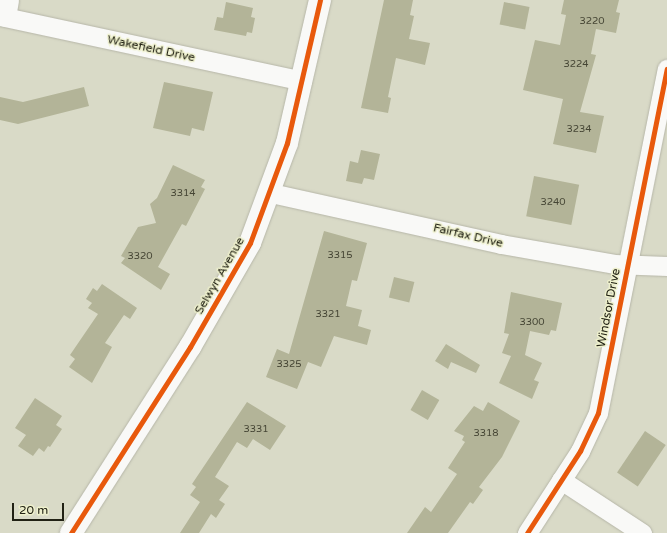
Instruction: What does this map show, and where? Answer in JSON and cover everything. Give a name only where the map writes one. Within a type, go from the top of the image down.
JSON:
[{"type":"street","name":"Selwyn Avenue","points":[[71,533],[225,290],[250,243],[271,193],[302,81],[320,0]]},
{"type":"street","name":"Wakefield Drive","points":[[5,11],[302,81]]},
{"type":"street","name":"Windsor Drive","points":[[527,533],[580,451],[598,413],[667,70]]},
{"type":"street","name":"Fairfax Drive","points":[[271,193],[501,244],[628,266],[667,266]]},
{"type":"street","points":[[562,480],[642,533]]},
{"type":"building","points":[[384,0],[413,0],[410,15],[414,16],[409,39],[430,43],[425,65],[396,58],[388,97],[391,98],[388,113],[361,108]]},
{"type":"building","points":[[564,0],[619,0],[616,12],[620,13],[616,33],[596,29],[591,54],[596,55],[580,112],[604,116],[596,153],[553,144],[563,99],[523,90],[535,40],[560,45],[566,15],[561,14]]},
{"type":"building","points":[[226,2],[253,8],[251,17],[255,18],[252,33],[247,32],[246,36],[214,30],[217,17],[223,18]]},
{"type":"building","points":[[504,2],[530,7],[525,30],[500,25]]},
{"type":"building","points":[[164,82],[213,92],[204,131],[192,128],[190,136],[153,128]]},
{"type":"building","points":[[84,87],[89,106],[18,124],[0,120],[0,97],[23,102]]},
{"type":"building","points":[[361,150],[380,154],[374,180],[364,178],[362,184],[346,181],[350,161],[358,163]]},
{"type":"building","points":[[173,165],[205,180],[201,187],[205,189],[186,226],[182,224],[158,267],[170,274],[161,290],[121,263],[125,258],[121,256],[138,227],[156,223],[150,204],[157,198]]},
{"type":"building","points":[[534,176],[579,185],[571,225],[526,216]]},
{"type":"building","points":[[324,231],[367,243],[357,281],[352,280],[346,306],[362,310],[358,326],[371,330],[367,345],[334,336],[321,367],[308,362],[297,389],[266,377],[277,349],[289,354]]},
{"type":"building","points":[[394,277],[414,282],[409,302],[389,297]]},
{"type":"building","points":[[102,284],[137,308],[130,319],[124,315],[105,343],[112,347],[92,383],[69,367],[75,359],[70,355],[98,314],[88,308],[92,303],[86,299],[93,288],[97,291]]},
{"type":"building","points":[[511,292],[562,303],[556,331],[551,330],[549,335],[530,331],[525,355],[542,363],[534,380],[539,382],[532,399],[499,383],[511,356],[502,353],[509,334],[504,333]]},
{"type":"building","points":[[446,344],[480,365],[476,373],[451,362],[448,369],[435,361]]},
{"type":"building","points":[[422,390],[439,400],[428,420],[410,410]]},
{"type":"building","points":[[35,398],[62,416],[56,425],[62,429],[50,447],[48,446],[44,452],[39,448],[33,456],[18,446],[26,435],[15,428]]},
{"type":"building","points":[[247,402],[286,426],[270,450],[253,439],[247,448],[237,442],[215,477],[229,486],[219,500],[225,504],[216,518],[211,514],[199,533],[180,533],[200,502],[190,495],[196,487],[192,484]]},
{"type":"building","points":[[488,402],[520,421],[502,457],[479,487],[483,490],[473,504],[470,502],[448,533],[407,533],[425,507],[431,512],[457,474],[448,468],[465,442],[462,440],[464,436],[454,431],[474,406],[483,411]]},
{"type":"building","points":[[645,431],[666,445],[638,486],[617,472]]},
{"type":"cycle path","points":[[71,533],[190,347],[250,243],[287,143],[320,0]]},
{"type":"cycle path","points":[[527,533],[580,451],[598,413],[667,69]]}]
